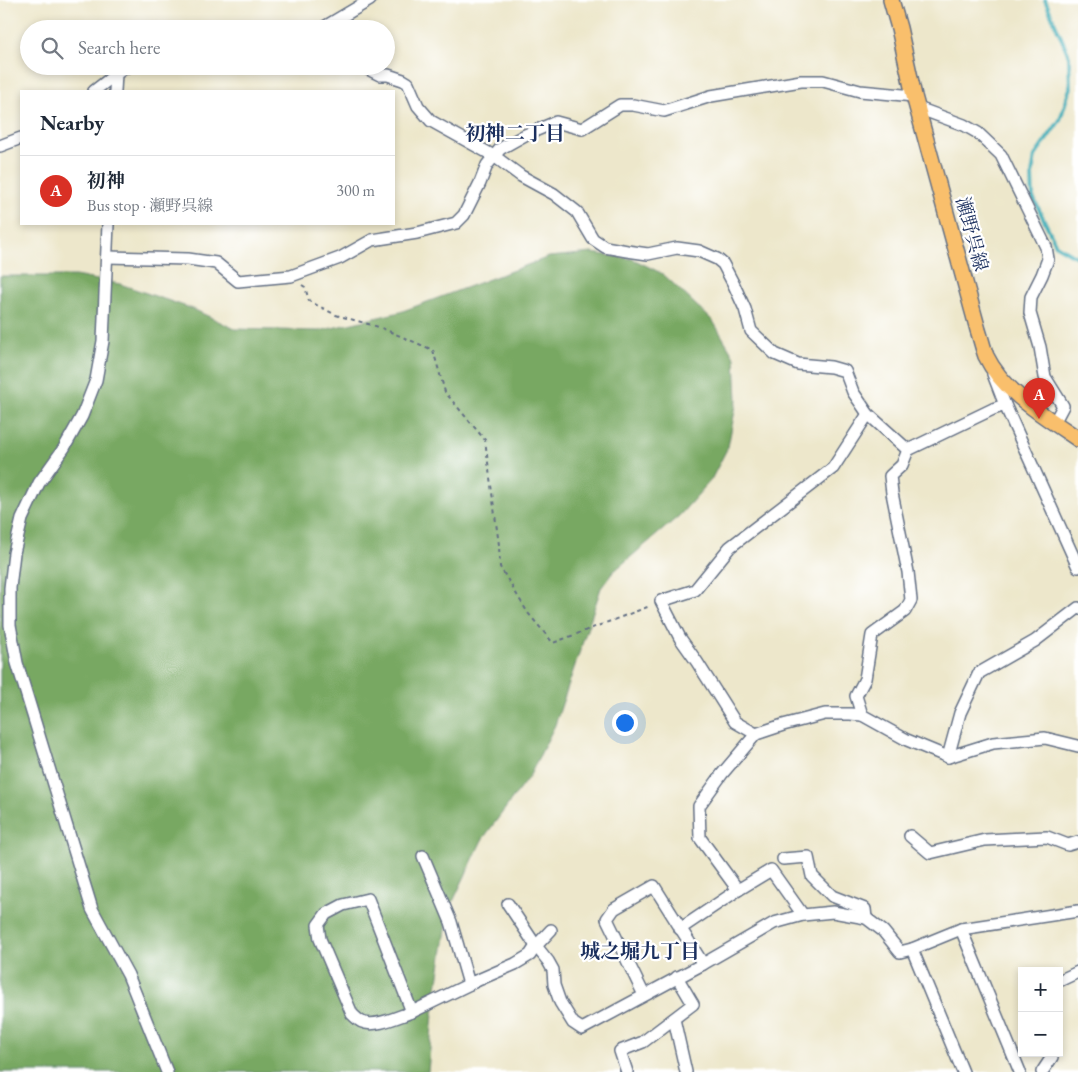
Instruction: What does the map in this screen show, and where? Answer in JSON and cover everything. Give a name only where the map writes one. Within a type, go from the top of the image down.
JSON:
[{"type":"main road","name":"瀬野呉線","points":[[891,0],[916,102],[986,357],[1004,383],[1054,423],[1078,439]]},
{"type":"street","points":[[336,20],[370,0]]},
{"type":"street","points":[[95,90],[115,75]]},
{"type":"street","points":[[115,90],[116,75]]},
{"type":"street","points":[[388,75],[408,83],[418,106],[430,120],[494,156],[521,176],[554,194],[577,212],[593,239],[605,247],[648,254],[677,248],[699,252],[717,259],[723,264],[746,309],[751,331],[774,354],[798,364],[831,367],[845,371],[853,392],[868,414],[908,450]]},
{"type":"street","points":[[107,257],[188,259],[216,263],[238,281],[291,276],[340,258],[372,240],[418,233],[456,223],[464,215],[487,165],[500,149],[556,122],[582,128],[620,105],[664,110],[711,96],[801,81],[823,81],[916,102],[978,133],[1001,155],[1046,247],[1048,259],[1031,297],[1030,313],[1040,347],[1045,377],[1063,406],[1054,423]]},
{"type":"street","points":[[0,146],[20,138]]},
{"type":"street","points":[[108,225],[103,341],[96,380],[82,416],[64,448],[39,483],[22,519],[14,553],[10,588],[10,625],[17,663],[92,909],[128,976],[167,1072]]},
{"type":"street","points":[[986,357],[1005,405],[1078,567]]},
{"type":"street","points":[[862,716],[856,696],[865,679],[872,635],[905,611],[911,600],[908,572],[890,476],[902,465],[908,450],[1005,405]]},
{"type":"street","points":[[756,734],[735,722],[680,638],[661,601],[695,590],[730,547],[833,468],[868,414]]},
{"type":"street","points":[[948,757],[960,714],[979,673],[1035,641],[1078,608]]},
{"type":"street","points":[[738,890],[700,838],[699,806],[722,774],[756,734],[825,714],[850,714],[862,716],[907,740],[948,757],[993,743],[1044,738],[1078,746]]},
{"type":"street","points":[[910,836],[930,853],[985,840],[1047,837],[1068,845],[1078,842]]},
{"type":"street","points":[[423,856],[451,922],[469,984]]},
{"type":"street","points":[[783,858],[808,857],[812,876],[818,883],[832,896],[866,910],[866,918]]},
{"type":"street","points":[[680,929],[771,870],[803,915]]},
{"type":"street","points":[[644,995],[607,918],[614,909],[654,886],[703,964]]},
{"type":"street","points":[[412,1012],[368,899],[344,904],[326,914],[318,925],[320,939],[352,1014],[362,1022],[370,1024],[381,1022],[412,1012],[477,981],[469,984]]},
{"type":"street","points":[[508,904],[548,961],[560,1002],[573,1023],[582,1029],[703,964],[774,923],[803,915],[833,912],[866,918],[883,930],[900,952],[961,929],[1078,911]]},
{"type":"street","points":[[961,929],[1020,1072]]},
{"type":"street","points":[[469,984],[515,964],[530,955],[551,930]]},
{"type":"street","points":[[912,949],[963,1072]]},
{"type":"street","points":[[1063,979],[1078,972]]},
{"type":"street","points":[[627,1072],[620,1051],[643,1042],[693,1004],[678,977]]},
{"type":"street","points":[[674,1019],[686,1072]]},
{"type":"street","points":[[1042,1072],[1052,1057]]},
{"type":"path","points":[[291,276],[305,287],[309,301],[336,315],[379,327],[433,350],[445,392],[485,440],[500,567],[528,613],[553,643],[661,601]]},
{"type":"green space","points":[[592,253],[633,259],[663,274],[713,321],[735,358],[737,400],[728,447],[711,480],[679,516],[613,572],[601,588],[555,725],[530,775],[482,840],[449,910],[433,1014],[428,1072],[0,1072],[0,276],[75,276],[120,284],[193,309],[235,329],[319,331],[400,312],[549,257]]},
{"type":"waterway","points":[[1045,0],[1069,56],[1070,88],[1060,120],[1035,156],[1032,175],[1033,199],[1056,245],[1078,258]]},
{"type":"place","name":"初神","points":[[1039,419]]},
{"type":"district","name":"初神二丁目","points":[[515,133]]},
{"type":"district","name":"城之堀九丁目","points":[[640,951]]}]
